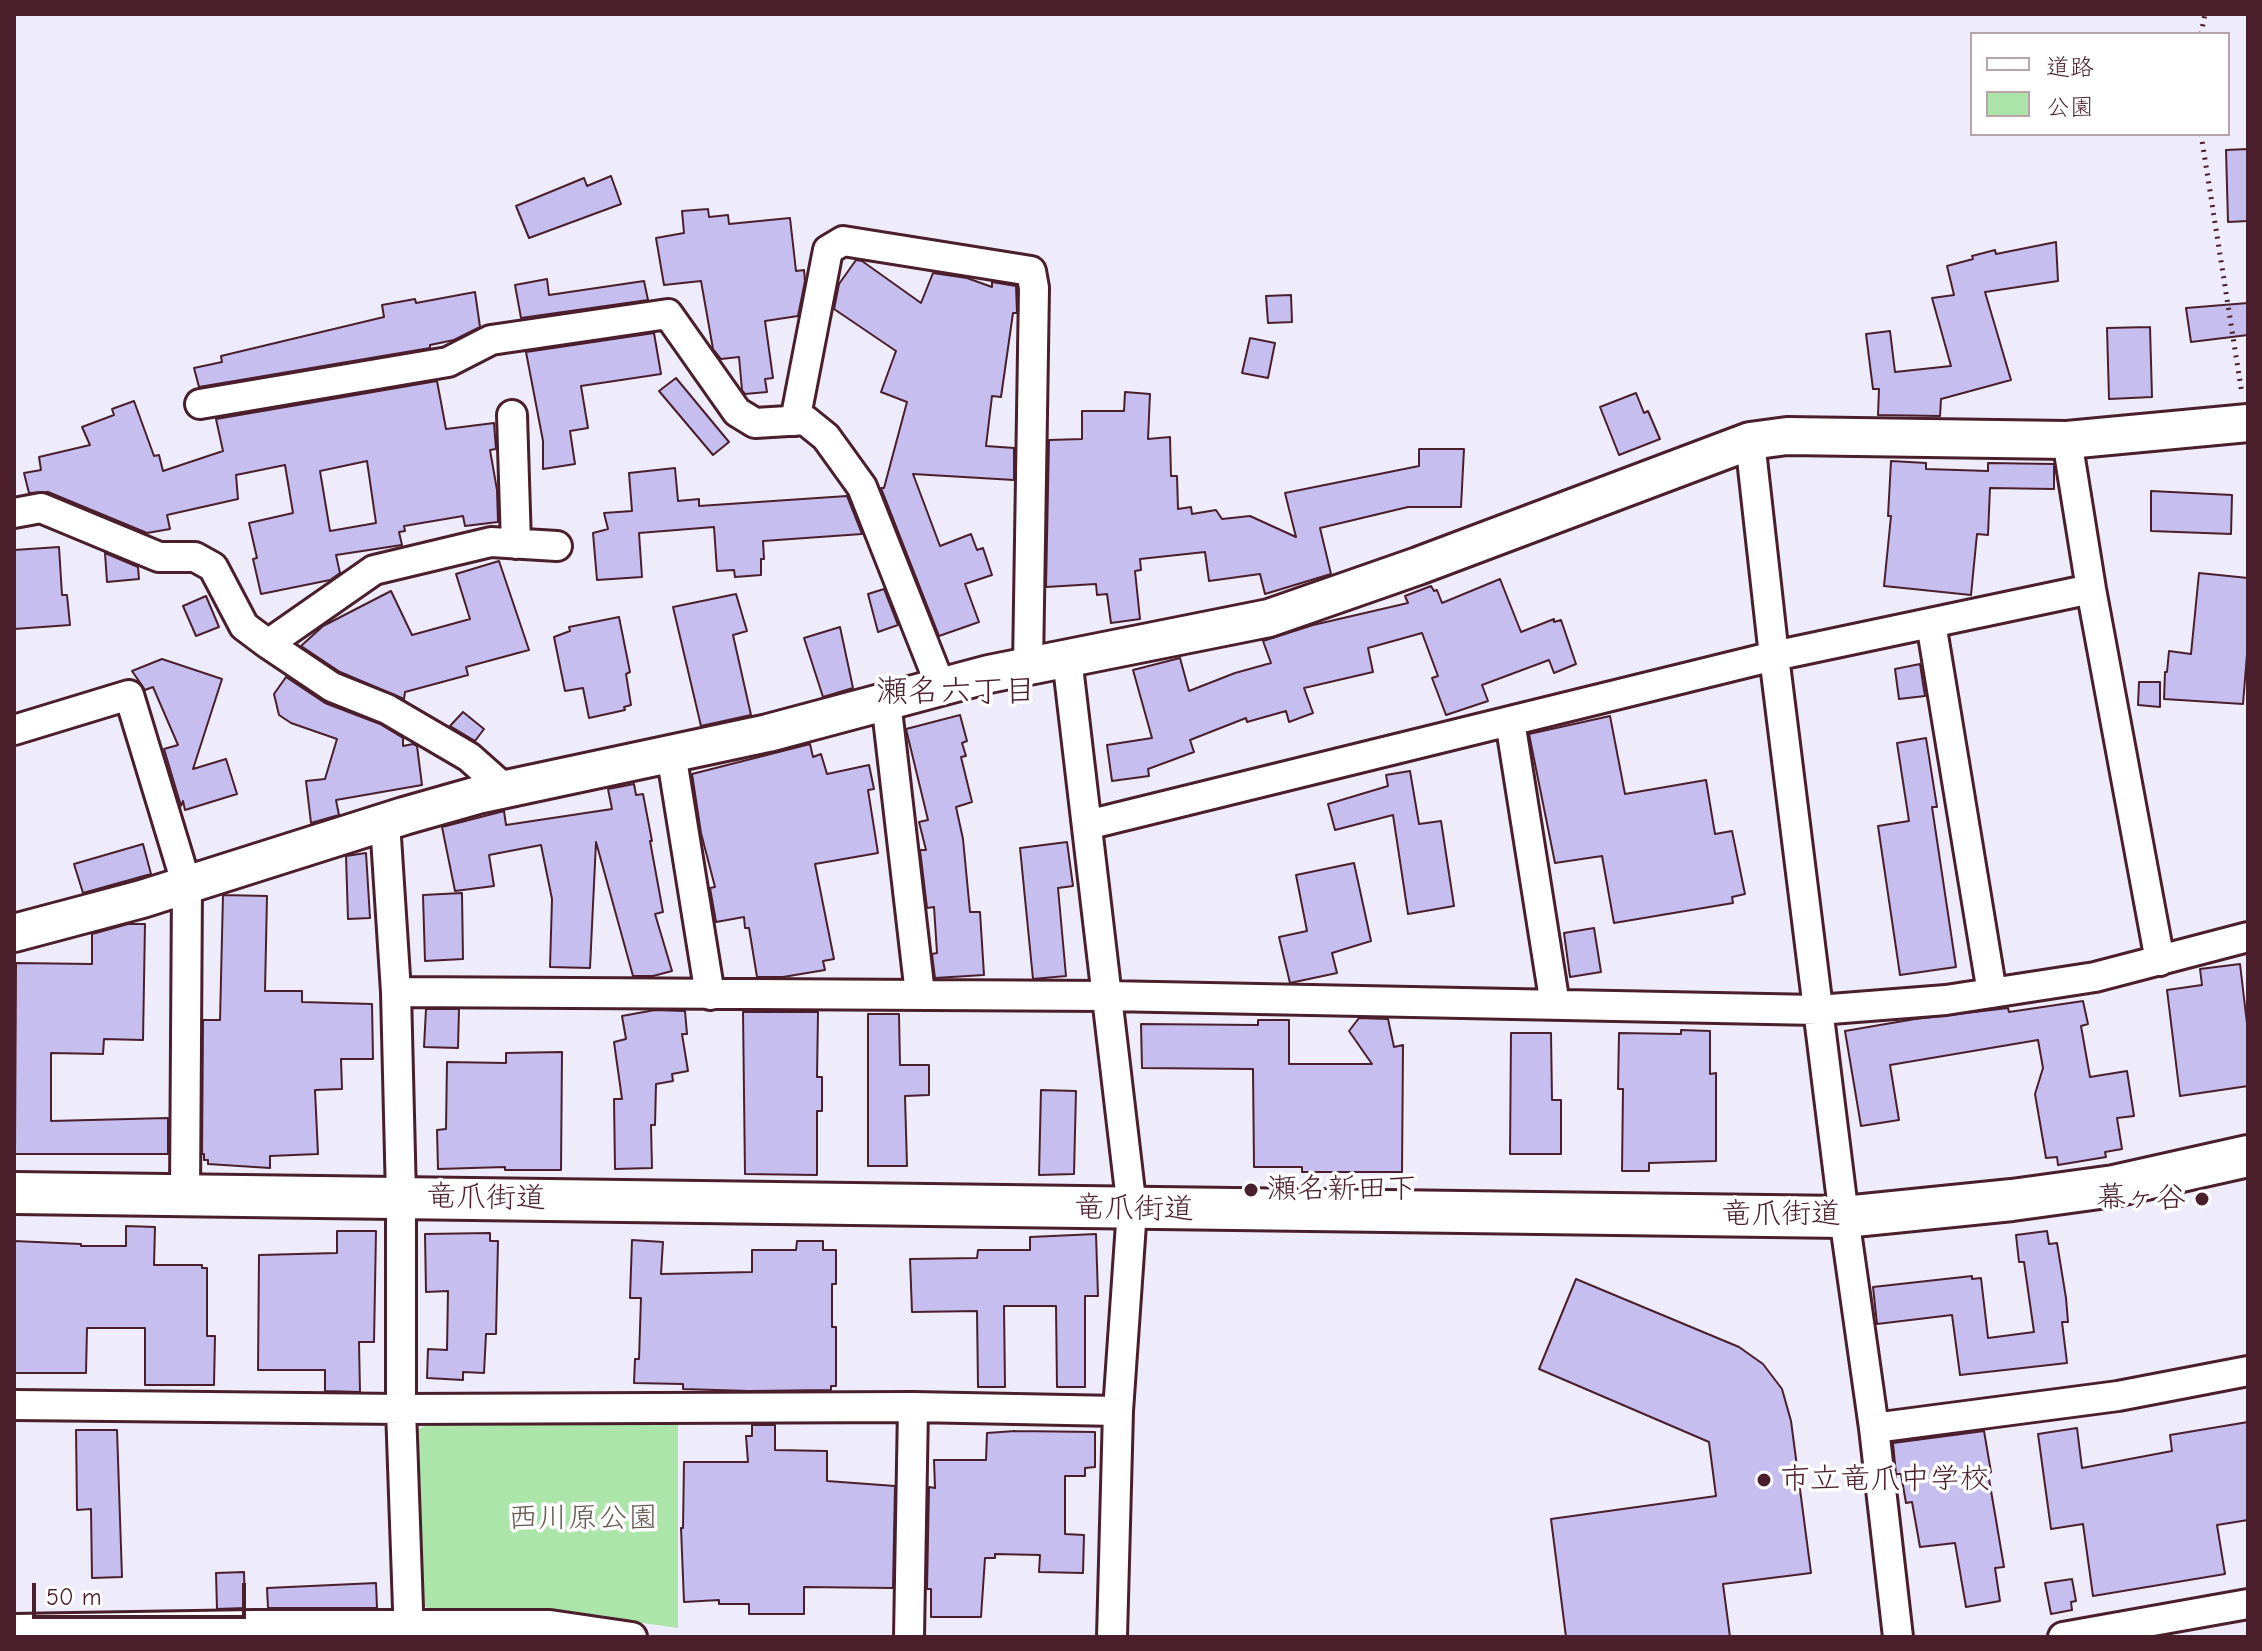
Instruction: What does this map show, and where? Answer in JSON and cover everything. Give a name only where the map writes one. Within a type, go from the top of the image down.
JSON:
[{"type":"main road","name":"竜爪街道","points":[[14,1193],[1844,1217],[2114,1186],[2248,1156]]},
{"type":"street","points":[[795,421],[828,250],[843,241],[1031,271],[1034,288],[1028,666]]},
{"type":"street","points":[[200,404],[448,362],[491,340],[668,314],[737,412],[755,423],[805,420],[826,437],[862,487],[941,687]]},
{"type":"street","points":[[512,415],[516,544]]},
{"type":"street","points":[[14,933],[187,886],[385,822],[505,789],[768,733],[1028,666],[1269,618],[1323,601],[1750,441],[1787,436],[2067,440],[2247,423]]},
{"type":"street","points":[[2067,440],[2091,589],[2160,961]]},
{"type":"street","points":[[1750,441],[1774,656],[1898,1637]]},
{"type":"street","points":[[14,513],[41,508],[159,557],[195,557],[213,567],[244,626],[332,687],[387,709],[469,757],[505,789]]},
{"type":"street","points":[[268,644],[374,570],[491,542],[557,546]]},
{"type":"street","points":[[1087,825],[1774,656],[2091,589]]},
{"type":"street","points":[[1931,623],[1992,993]]},
{"type":"street","points":[[1067,658],[1132,1209],[1118,1411],[1112,1637]]},
{"type":"street","points":[[14,730],[129,695],[187,886],[185,1194]]},
{"type":"street","points":[[886,701],[920,994]]},
{"type":"street","points":[[1510,721],[1555,1005]]},
{"type":"street","points":[[671,753],[710,995]]},
{"type":"street","points":[[385,822],[396,992],[401,1197],[401,1409],[409,1631]]},
{"type":"street","points":[[396,992],[1107,996],[1818,1010],[1946,1000],[2095,977],[2248,937]]},
{"type":"street","points":[[1874,1428],[2118,1396],[2248,1371]]},
{"type":"street","points":[[14,1405],[401,1409],[913,1407],[1118,1411]]},
{"type":"street","points":[[909,1637],[913,1407]]},
{"type":"street","points":[[2063,1637],[2248,1604]]},
{"type":"street","points":[[14,1629],[110,1633],[550,1631],[632,1637]]},
{"type":"path","points":[[2201,136],[2247,423]]},
{"type":"green space","name":"西川原公園","points":[[678,1424],[678,1628],[536,1608],[430,1610],[424,1605],[418,1589],[416,1434],[420,1428],[427,1425]]},
{"type":"building","points":[[2248,149],[2248,221],[2228,222],[2226,150]]},
{"type":"building","points":[[611,176],[621,204],[529,238],[516,206],[584,178],[587,186]]},
{"type":"building","points":[[708,209],[709,217],[728,215],[729,224],[790,218],[796,271],[804,270],[805,281],[798,316],[765,321],[773,378],[765,379],[767,392],[745,394],[739,357],[721,359],[713,349],[701,281],[664,285],[656,238],[684,233],[682,211]]},
{"type":"building","points":[[2056,242],[2058,281],[1985,292],[2011,380],[1941,399],[1940,416],[1878,415],[1879,389],[1873,389],[1866,334],[1890,331],[1895,372],[1951,366],[1932,298],[1954,295],[1947,266],[1995,250],[1996,254]]},
{"type":"building","points":[[856,260],[862,261],[921,303],[933,273],[967,278],[992,287],[992,282],[1016,286],[1017,313],[1013,313],[1001,397],[992,396],[986,446],[1014,448],[1014,480],[913,474],[940,546],[971,534],[977,550],[983,548],[992,575],[965,584],[979,622],[939,636],[881,488],[884,488],[907,402],[881,392],[896,351],[834,309],[839,284]]},
{"type":"building","points":[[547,279],[549,295],[644,281],[648,300],[521,318],[515,285]]},
{"type":"building","points":[[475,292],[480,327],[454,340],[430,345],[430,348],[199,387],[194,368],[222,362],[221,356],[384,317],[382,305],[415,299],[416,303]]},
{"type":"building","points":[[1291,295],[1292,322],[1268,323],[1266,296]]},
{"type":"building","points":[[2248,303],[2248,335],[2191,342],[2186,308]]},
{"type":"building","points":[[2150,327],[2152,397],[2109,399],[2107,328]]},
{"type":"building","points":[[654,333],[661,374],[581,386],[588,428],[570,431],[575,464],[543,469],[543,441],[526,352]]},
{"type":"building","points":[[1250,338],[1275,343],[1268,378],[1242,373]]},
{"type":"building","points":[[676,378],[729,442],[713,455],[659,391]]},
{"type":"building","points":[[437,381],[446,429],[494,423],[496,449],[490,450],[497,490],[498,522],[465,526],[463,516],[404,526],[405,531],[399,532],[402,545],[336,555],[340,573],[330,580],[261,594],[249,523],[293,513],[285,465],[236,475],[238,499],[167,515],[170,529],[147,533],[48,492],[29,493],[24,473],[41,470],[39,457],[90,445],[82,427],[114,415],[112,409],[134,401],[154,456],[159,455],[163,471],[223,451],[216,419]],"holes":[[[367,461],[376,523],[330,531],[320,471]]]},
{"type":"building","points":[[1125,392],[1150,394],[1148,439],[1170,437],[1171,476],[1177,476],[1178,509],[1191,507],[1192,514],[1216,510],[1222,519],[1250,516],[1296,537],[1285,493],[1419,466],[1419,449],[1464,449],[1461,507],[1408,507],[1320,528],[1331,574],[1265,594],[1260,574],[1209,581],[1205,552],[1140,559],[1141,570],[1135,571],[1140,619],[1111,623],[1107,594],[1097,595],[1096,584],[1046,587],[1049,440],[1082,439],[1082,411],[1124,411]]},
{"type":"building","points":[[1636,393],[1660,439],[1619,455],[1600,407]]},
{"type":"building","points":[[1891,461],[1926,463],[1926,469],[1988,471],[1988,463],[2054,464],[2054,489],[1990,488],[1988,535],[1977,534],[1971,595],[1884,586],[1891,516],[1888,516]]},
{"type":"building","points":[[675,468],[678,501],[699,499],[699,506],[847,496],[862,534],[763,541],[761,575],[735,577],[734,570],[717,571],[714,527],[639,533],[642,577],[597,580],[593,533],[608,529],[604,513],[632,511],[629,473]]},
{"type":"building","points":[[2151,491],[2232,495],[2231,534],[2151,531]]},
{"type":"building","points":[[59,547],[62,595],[67,595],[70,625],[14,629],[14,550]]},
{"type":"building","points":[[105,553],[138,567],[139,579],[107,582]]},
{"type":"building","points":[[499,561],[529,650],[466,667],[468,675],[405,692],[404,699],[340,672],[301,646],[323,626],[391,591],[412,635],[470,619],[456,574]]},
{"type":"building","points":[[2199,573],[2248,578],[2248,642],[2243,704],[2164,699],[2169,651],[2191,654]]},
{"type":"building","points":[[1500,579],[1521,632],[1554,619],[1554,622],[1561,620],[1576,664],[1554,673],[1549,660],[1482,685],[1488,701],[1446,715],[1432,678],[1438,676],[1422,633],[1368,648],[1373,672],[1304,688],[1313,713],[1289,722],[1286,711],[1247,722],[1246,718],[1190,740],[1194,752],[1148,769],[1149,776],[1112,781],[1107,745],[1152,738],[1133,670],[1180,658],[1189,691],[1271,663],[1263,641],[1313,625],[1408,603],[1405,596],[1431,586],[1434,591],[1437,590],[1442,603]]},
{"type":"building","points":[[884,589],[898,625],[878,632],[868,594]]},
{"type":"building","points":[[736,594],[747,631],[733,635],[751,715],[701,726],[673,607]]},
{"type":"building","points":[[206,596],[219,627],[196,636],[183,606]]},
{"type":"building","points":[[619,617],[630,672],[626,674],[631,705],[624,707],[625,710],[589,718],[583,688],[565,691],[554,637],[570,631],[569,627]]},
{"type":"building","points":[[840,627],[853,688],[823,697],[804,638]]},
{"type":"building","points":[[162,659],[222,679],[193,769],[226,759],[237,794],[185,810],[183,801],[181,806],[164,749],[178,745],[153,687],[145,690],[132,671]]},
{"type":"building","points":[[1920,664],[1925,696],[1899,699],[1895,669]]},
{"type":"building","points":[[286,677],[325,703],[380,724],[403,738],[403,746],[417,746],[422,785],[336,800],[339,815],[311,823],[306,781],[325,779],[337,739],[291,723],[279,715],[274,694]]},
{"type":"building","points":[[2139,682],[2160,682],[2160,707],[2138,705]]},
{"type":"building","points":[[463,712],[484,729],[475,741],[450,726]]},
{"type":"building","points":[[960,715],[967,741],[962,743],[966,756],[961,757],[972,802],[956,807],[963,839],[970,912],[980,912],[984,975],[935,978],[932,954],[937,953],[934,907],[927,908],[920,850],[926,850],[919,822],[928,820],[906,729]]},
{"type":"building","points":[[1610,716],[1625,794],[1706,780],[1715,834],[1732,831],[1745,894],[1732,897],[1733,903],[1614,923],[1602,856],[1555,863],[1529,734]]},
{"type":"building","points":[[1926,738],[1937,807],[1932,807],[1956,967],[1900,975],[1878,826],[1909,821],[1897,743]]},
{"type":"building","points":[[810,744],[813,757],[821,754],[827,774],[869,765],[874,789],[868,790],[878,853],[815,864],[834,959],[823,961],[825,970],[783,977],[757,977],[749,928],[745,928],[744,917],[716,922],[710,888],[715,887],[701,833],[692,774]]},
{"type":"building","points":[[1410,771],[1419,824],[1441,821],[1454,906],[1408,914],[1393,815],[1335,830],[1328,804],[1388,786],[1386,775]]},
{"type":"building","points":[[634,784],[636,795],[643,794],[663,912],[655,914],[672,971],[653,976],[633,976],[596,842],[590,968],[550,967],[552,899],[541,845],[489,855],[494,886],[455,891],[442,827],[504,811],[506,825],[612,809],[608,789]]},
{"type":"building","points":[[1067,842],[1073,886],[1058,888],[1066,976],[1033,979],[1020,848]]},
{"type":"building","points":[[143,844],[151,874],[83,893],[74,864]]},
{"type":"building","points":[[366,853],[370,918],[348,919],[346,856]]},
{"type":"building","points":[[1354,863],[1371,941],[1332,953],[1337,973],[1290,983],[1279,937],[1307,931],[1296,875]]},
{"type":"building","points":[[462,893],[463,959],[425,961],[423,895]]},
{"type":"building","points":[[223,895],[267,896],[265,991],[302,991],[302,1002],[372,1004],[373,1059],[341,1059],[342,1089],[315,1090],[318,1154],[270,1156],[270,1168],[208,1164],[202,1154],[203,1020],[220,1020]]},
{"type":"building","points":[[128,924],[145,924],[143,1040],[104,1039],[103,1054],[51,1053],[51,1121],[168,1118],[168,1154],[15,1154],[16,963],[92,964],[92,934]]},
{"type":"building","points":[[1594,928],[1601,972],[1570,977],[1564,933]]},
{"type":"building","points":[[2240,964],[2248,1032],[2248,1086],[2180,1096],[2167,990],[2202,985],[2200,969]]},
{"type":"building","points":[[2083,1001],[2088,1024],[2081,1026],[2090,1077],[2127,1071],[2134,1116],[2117,1118],[2122,1149],[2105,1152],[2106,1157],[2058,1165],[2057,1157],[2046,1158],[2035,1094],[2043,1068],[2038,1040],[1890,1065],[1899,1120],[1861,1126],[1845,1031],[1915,1019],[2008,1008],[2009,1012]]},
{"type":"building","points":[[426,1009],[459,1009],[458,1048],[424,1047]]},
{"type":"building","points":[[655,1010],[685,1011],[687,1034],[682,1034],[688,1071],[672,1074],[673,1081],[656,1084],[655,1125],[651,1125],[652,1168],[615,1169],[614,1099],[622,1099],[614,1042],[626,1039],[622,1016]]},
{"type":"building","points":[[743,1012],[818,1012],[817,1077],[822,1077],[822,1111],[817,1111],[817,1175],[745,1174]]},
{"type":"building","points":[[868,1014],[899,1014],[900,1065],[929,1065],[929,1095],[905,1096],[907,1166],[868,1166]]},
{"type":"building","points":[[1359,1018],[1388,1019],[1394,1047],[1403,1045],[1402,1172],[1302,1172],[1302,1167],[1254,1167],[1253,1069],[1142,1068],[1141,1024],[1258,1025],[1258,1020],[1289,1020],[1289,1064],[1372,1064],[1349,1031]]},
{"type":"building","points":[[1681,1030],[1710,1031],[1710,1074],[1716,1073],[1716,1161],[1649,1163],[1649,1171],[1622,1171],[1623,1089],[1618,1089],[1619,1033],[1681,1034]]},
{"type":"building","points":[[1511,1033],[1551,1033],[1552,1100],[1561,1100],[1561,1154],[1510,1154]]},
{"type":"building","points":[[562,1052],[561,1170],[505,1170],[505,1167],[438,1169],[437,1130],[446,1129],[447,1062],[506,1063],[506,1053]]},
{"type":"building","points":[[1041,1090],[1076,1091],[1074,1174],[1039,1175]]},
{"type":"building","points":[[126,1226],[155,1227],[154,1265],[202,1265],[202,1268],[207,1268],[207,1336],[215,1336],[214,1385],[145,1385],[145,1328],[87,1328],[86,1373],[14,1373],[14,1241],[126,1246]]},
{"type":"building","points":[[337,1231],[376,1231],[374,1342],[359,1342],[360,1392],[325,1391],[325,1370],[258,1370],[259,1255],[337,1253]]},
{"type":"building","points":[[2047,1231],[2049,1244],[2057,1243],[2066,1298],[2068,1322],[2062,1322],[2067,1363],[1960,1375],[1952,1315],[1877,1324],[1873,1287],[1972,1276],[1972,1279],[1981,1278],[1988,1338],[2034,1332],[2024,1262],[2019,1262],[2016,1235]]},
{"type":"building","points":[[490,1233],[490,1241],[498,1241],[496,1334],[486,1334],[484,1373],[463,1372],[463,1380],[427,1378],[428,1349],[447,1350],[448,1291],[426,1292],[425,1234]]},
{"type":"building","points":[[1096,1234],[1098,1296],[1085,1296],[1085,1387],[1057,1387],[1056,1306],[1004,1306],[1005,1387],[978,1387],[977,1311],[912,1312],[910,1259],[977,1258],[978,1250],[1030,1250],[1030,1237]]},
{"type":"building","points":[[632,1240],[663,1242],[661,1274],[752,1272],[752,1250],[796,1250],[797,1241],[823,1241],[823,1250],[836,1250],[832,1327],[836,1327],[836,1386],[831,1386],[831,1390],[749,1391],[683,1389],[683,1384],[634,1383],[635,1359],[639,1359],[641,1298],[630,1298]]},
{"type":"building","points":[[1576,1279],[1739,1347],[1763,1364],[1782,1389],[1791,1421],[1811,1573],[1723,1584],[1730,1637],[1566,1637],[1551,1519],[1716,1496],[1709,1442],[1539,1369]]},
{"type":"building","points":[[2248,1422],[2248,1520],[2217,1525],[2225,1574],[2093,1596],[2083,1524],[2051,1529],[2038,1434],[2077,1428],[2082,1468],[2172,1451],[2170,1435]]},
{"type":"building","points":[[752,1425],[775,1425],[775,1450],[827,1451],[827,1481],[895,1486],[893,1588],[804,1587],[804,1614],[749,1614],[749,1604],[719,1604],[719,1600],[684,1602],[681,1528],[684,1462],[748,1462],[746,1436],[752,1436]]},
{"type":"building","points":[[76,1430],[117,1430],[122,1577],[92,1578],[91,1509],[77,1510]]},
{"type":"building","points":[[1984,1431],[2004,1567],[1995,1568],[2000,1601],[1966,1607],[1955,1543],[1920,1547],[1912,1502],[1906,1503],[1901,1474],[1896,1474],[1893,1443]]},
{"type":"building","points":[[1095,1432],[1095,1467],[1085,1468],[1085,1476],[1065,1476],[1065,1534],[1084,1535],[1083,1573],[1039,1572],[1040,1555],[995,1554],[995,1558],[985,1558],[981,1617],[931,1617],[931,1589],[927,1589],[929,1487],[935,1488],[934,1460],[986,1460],[987,1433]]},
{"type":"building","points":[[244,1572],[245,1608],[217,1609],[216,1573]]},
{"type":"building","points":[[2072,1579],[2076,1601],[2071,1602],[2072,1610],[2051,1614],[2045,1583]]},
{"type":"building","points":[[376,1583],[377,1608],[268,1608],[267,1588]]},
{"type":"place","name":"瀬名新田下","points":[[1251,1190]]},
{"type":"place","name":"幕ヶ谷","points":[[2202,1199]]},
{"type":"place","name":"市立竜爪中学校","points":[[1764,1480]]},
{"type":"district","name":"瀬名六丁目","points":[[956,692]]}]
